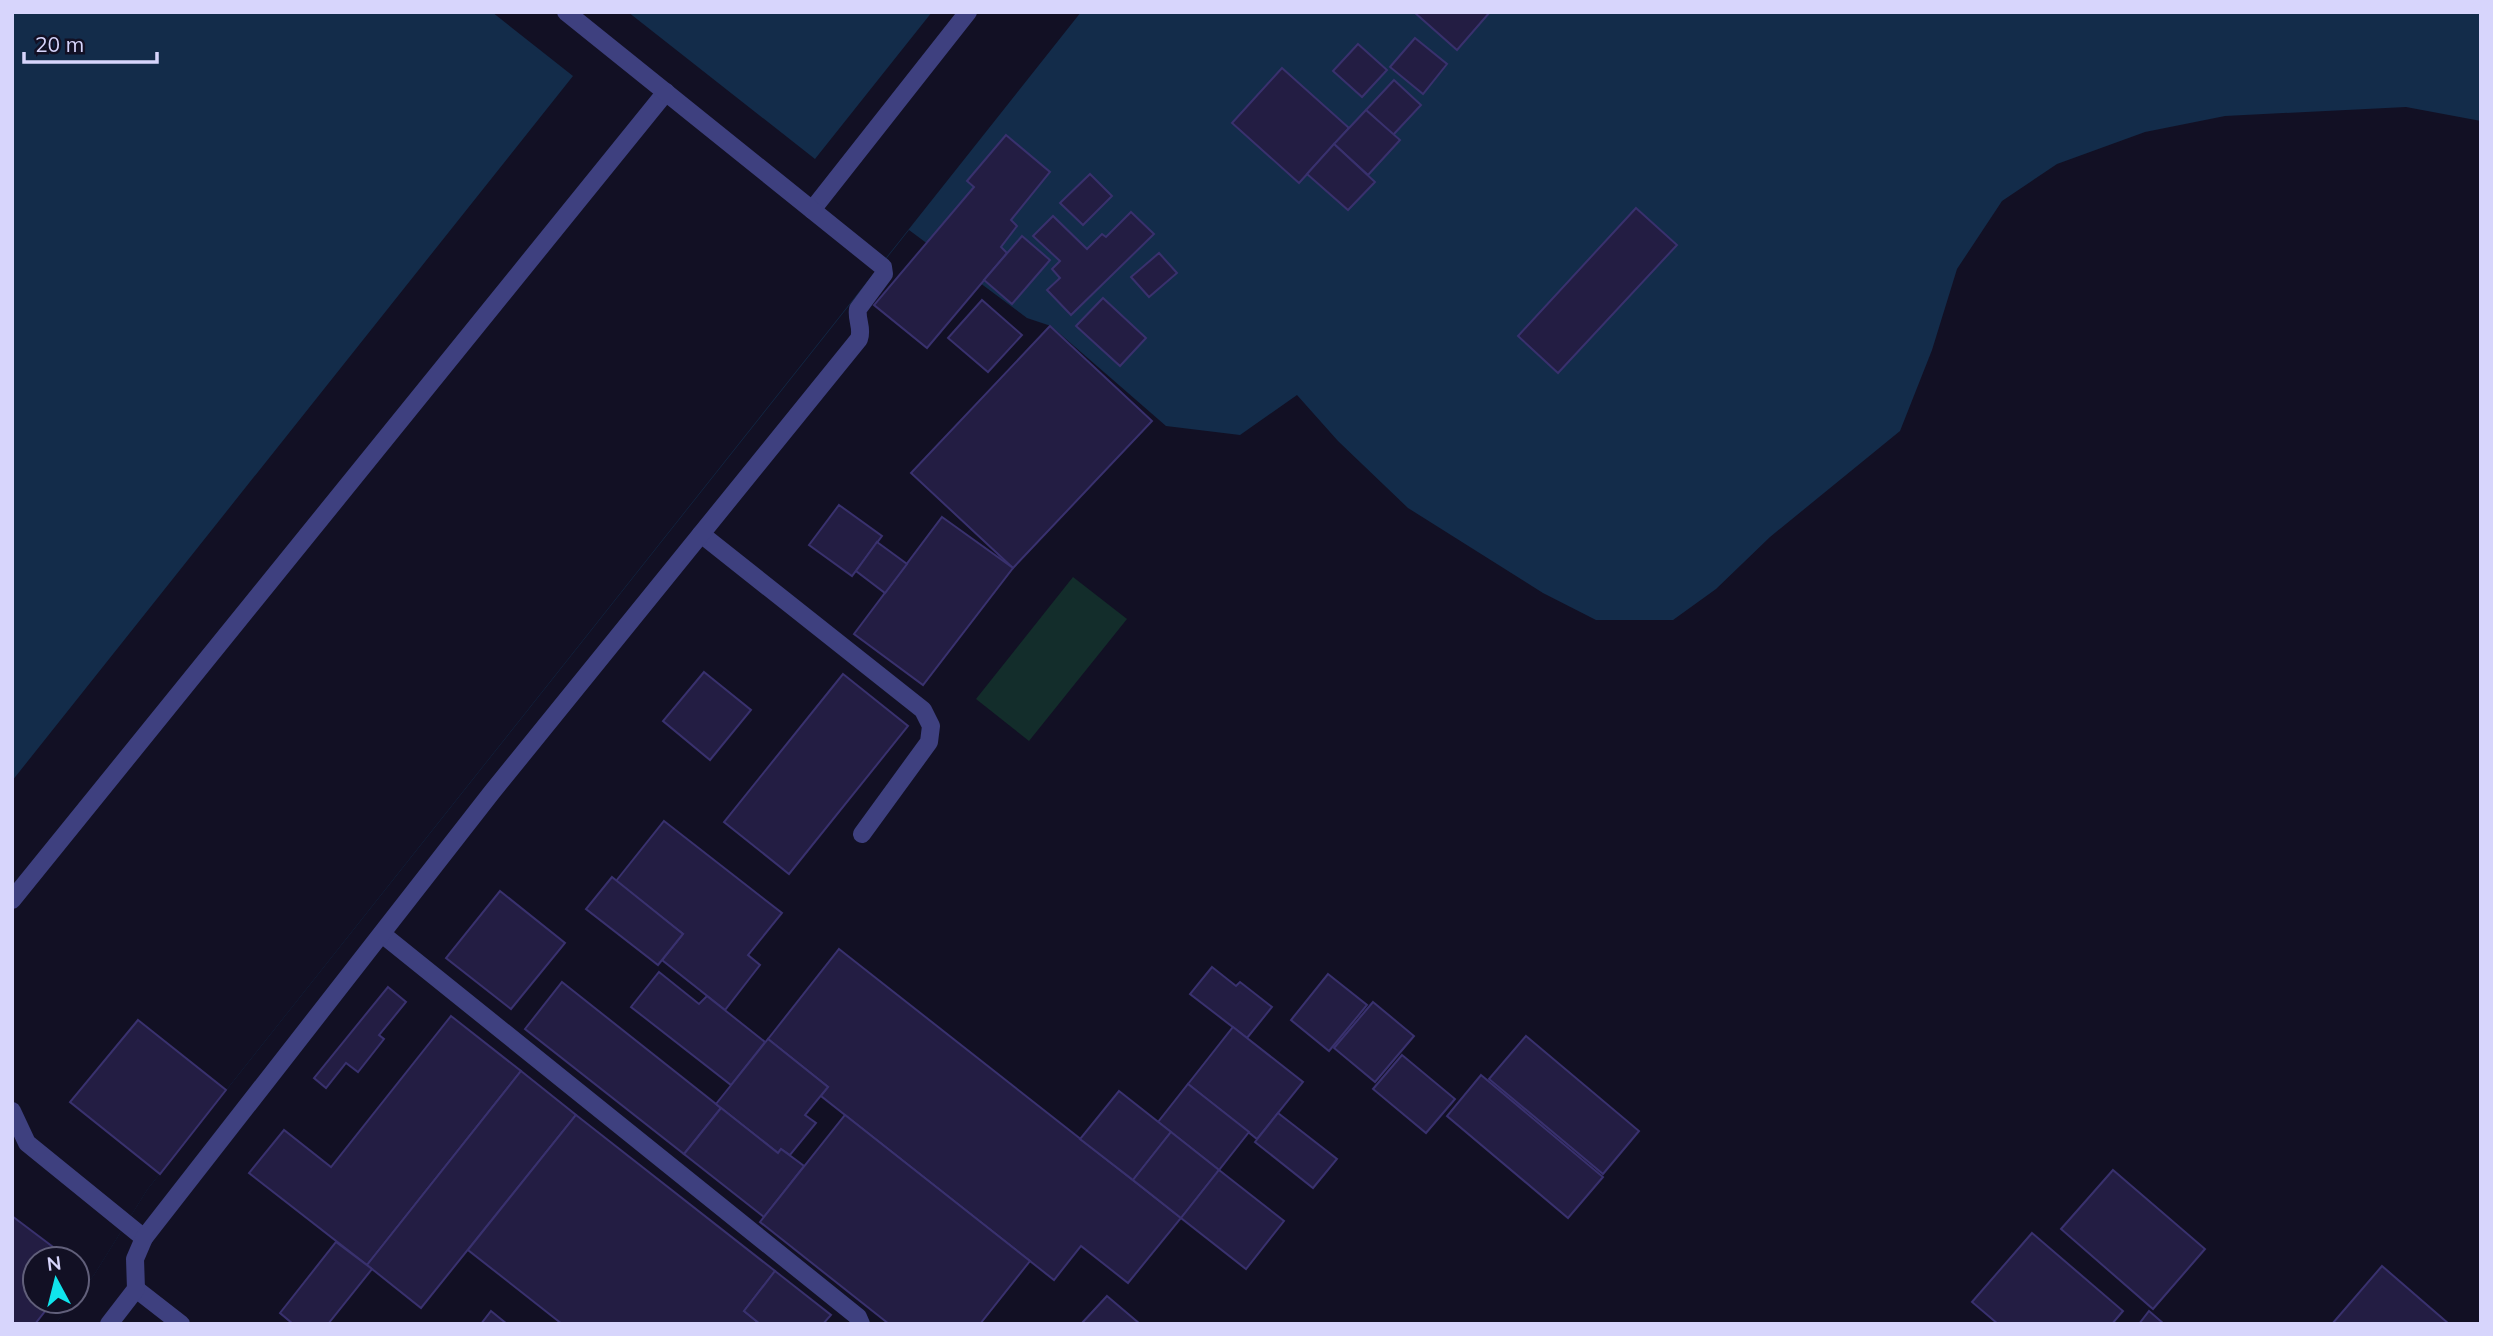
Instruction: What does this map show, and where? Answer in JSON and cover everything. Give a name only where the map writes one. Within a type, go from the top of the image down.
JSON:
[{"type":"street","points":[[109,1324],[136,1289],[135,1259],[144,1238],[492,792],[859,339],[862,331],[858,309],[884,274],[883,267],[566,12]]},
{"type":"street","points":[[812,210],[968,12]]},
{"type":"street","points":[[12,900],[666,92]]},
{"type":"street","points":[[701,534],[923,710],[931,726],[929,742],[862,834]]},
{"type":"street","points":[[382,934],[858,1317],[861,1324]]},
{"type":"street","points":[[12,1111],[27,1143],[144,1238]]},
{"type":"street","points":[[136,1289],[180,1324]]},
{"type":"green space","points":[[1073,577],[1127,619],[1029,741],[976,699]]},
{"type":"water","points":[[12,12],[2481,12],[2481,121],[2406,107],[2225,116],[2145,132],[2057,164],[2002,201],[1957,269],[1932,350],[1900,431],[1770,537],[1716,589],[1673,620],[1596,620],[1543,593],[1408,508],[1338,441],[1297,395],[1240,435],[1166,426],[1051,326],[1027,318],[909,230],[147,1190],[91,1279],[91,1245],[21,1245],[21,1315],[62,1315],[55,1324],[12,1324]]},
{"type":"pier","points":[[492,12],[628,12],[815,159],[932,12],[1081,12],[147,1190],[91,1279],[91,1245],[21,1245],[21,1315],[62,1315],[55,1324],[12,1324],[12,781],[573,76]]},
{"type":"building","points":[[1414,12],[1490,12],[1457,50]]},
{"type":"building","points":[[1415,38],[1447,64],[1423,94],[1390,67]]},
{"type":"building","points":[[1358,44],[1387,70],[1362,97],[1333,71]]},
{"type":"building","points":[[1282,68],[1349,128],[1299,183],[1232,123]]},
{"type":"building","points":[[1394,80],[1421,105],[1393,135],[1366,110]]},
{"type":"building","points":[[1366,110],[1400,140],[1368,175],[1334,144]]},
{"type":"building","points":[[1006,135],[1050,172],[1011,220],[1017,226],[1001,247],[1007,253],[927,348],[874,305],[974,187],[967,181]]},
{"type":"building","points":[[1334,144],[1375,182],[1348,210],[1307,174]]},
{"type":"building","points":[[1090,174],[1112,196],[1083,225],[1060,203]]},
{"type":"building","points":[[1636,208],[1677,245],[1558,373],[1518,336]]},
{"type":"building","points":[[1131,212],[1154,234],[1071,315],[1047,290],[1060,278],[1052,269],[1060,261],[1033,236],[1053,216],[1087,249],[1102,234],[1106,237]]},
{"type":"building","points":[[1022,236],[1050,260],[1012,304],[984,280]]},
{"type":"building","points":[[1159,253],[1177,273],[1149,297],[1131,277]]},
{"type":"building","points":[[1103,298],[1146,338],[1120,366],[1076,326]]},
{"type":"building","points":[[982,300],[1022,335],[988,372],[948,338]]},
{"type":"building","points":[[1050,326],[1152,421],[1013,568],[911,473]]},
{"type":"building","points":[[839,505],[882,536],[852,576],[809,545]]},
{"type":"building","points":[[942,517],[1013,568],[923,685],[854,634]]},
{"type":"building","points":[[877,542],[907,564],[885,593],[856,571]]},
{"type":"building","points":[[704,672],[751,710],[710,760],[663,721]]},
{"type":"building","points":[[843,674],[908,726],[789,874],[724,822]]},
{"type":"building","points":[[664,821],[782,913],[748,955],[760,965],[725,1010],[662,960],[683,934],[616,881]]},
{"type":"building","points":[[612,877],[683,934],[658,965],[586,909]]},
{"type":"building","points":[[500,891],[565,943],[511,1009],[446,958]]},
{"type":"building","points":[[839,949],[1181,1218],[1128,1283],[1081,1246],[1054,1280],[821,1096],[828,1087],[768,1039]]},
{"type":"building","points":[[1212,967],[1236,986],[1240,982],[1272,1007],[1247,1038],[1190,994]]},
{"type":"building","points":[[659,972],[699,1004],[707,996],[765,1042],[731,1085],[631,1007]]},
{"type":"building","points":[[1328,974],[1367,1005],[1329,1051],[1291,1020]]},
{"type":"building","points":[[562,982],[721,1108],[684,1154],[525,1029]]},
{"type":"building","points":[[388,987],[406,1002],[379,1035],[384,1039],[358,1072],[346,1063],[326,1088],[314,1078]]},
{"type":"building","points":[[1373,1002],[1414,1036],[1375,1082],[1334,1048]]},
{"type":"building","points":[[451,1016],[521,1071],[367,1265],[249,1173],[284,1130],[331,1167]]},
{"type":"building","points":[[138,1020],[226,1090],[160,1174],[70,1102]]},
{"type":"building","points":[[1233,1027],[1303,1082],[1257,1139],[1188,1084]]},
{"type":"building","points":[[1526,1036],[1639,1131],[1603,1174],[1489,1079]]},
{"type":"building","points":[[768,1039],[828,1087],[805,1115],[816,1123],[790,1155],[781,1149],[778,1153],[716,1104]]},
{"type":"building","points":[[1402,1055],[1455,1099],[1426,1133],[1373,1089]]},
{"type":"building","points":[[521,1071],[576,1115],[421,1308],[367,1265]]},
{"type":"building","points":[[1481,1075],[1603,1177],[1568,1218],[1447,1116]]},
{"type":"building","points":[[1188,1084],[1249,1132],[1219,1170],[1158,1122]]},
{"type":"building","points":[[1119,1091],[1171,1132],[1133,1180],[1080,1139]]},
{"type":"building","points":[[721,1108],[778,1153],[781,1149],[804,1166],[764,1217],[684,1154]]},
{"type":"building","points":[[1278,1113],[1337,1159],[1313,1188],[1255,1142]]},
{"type":"building","points":[[576,1115],[775,1271],[744,1311],[760,1324],[562,1324],[468,1250]]},
{"type":"building","points":[[845,1115],[1030,1261],[980,1324],[889,1324],[760,1222]]},
{"type":"building","points":[[1171,1132],[1219,1170],[1181,1218],[1133,1180]]},
{"type":"building","points":[[1219,1170],[1284,1221],[1246,1269],[1181,1218]]},
{"type":"building","points":[[2113,1170],[2205,1249],[2153,1309],[2061,1229]]},
{"type":"building","points":[[12,1216],[50,1245],[21,1245],[21,1315],[42,1315],[35,1324],[12,1324]]},
{"type":"building","points":[[2032,1233],[2123,1311],[2112,1324],[1998,1324],[1972,1302]]},
{"type":"building","points":[[336,1242],[372,1269],[328,1324],[293,1324],[280,1313]]},
{"type":"building","points":[[2382,1266],[2449,1324],[2332,1324]]},
{"type":"building","points":[[775,1271],[831,1315],[823,1324],[760,1324],[744,1311]]},
{"type":"building","points":[[1107,1296],[1140,1324],[1081,1324]]},
{"type":"building","points":[[491,1311],[507,1324],[481,1324]]},
{"type":"building","points":[[2149,1311],[2164,1324],[2139,1324]]}]
